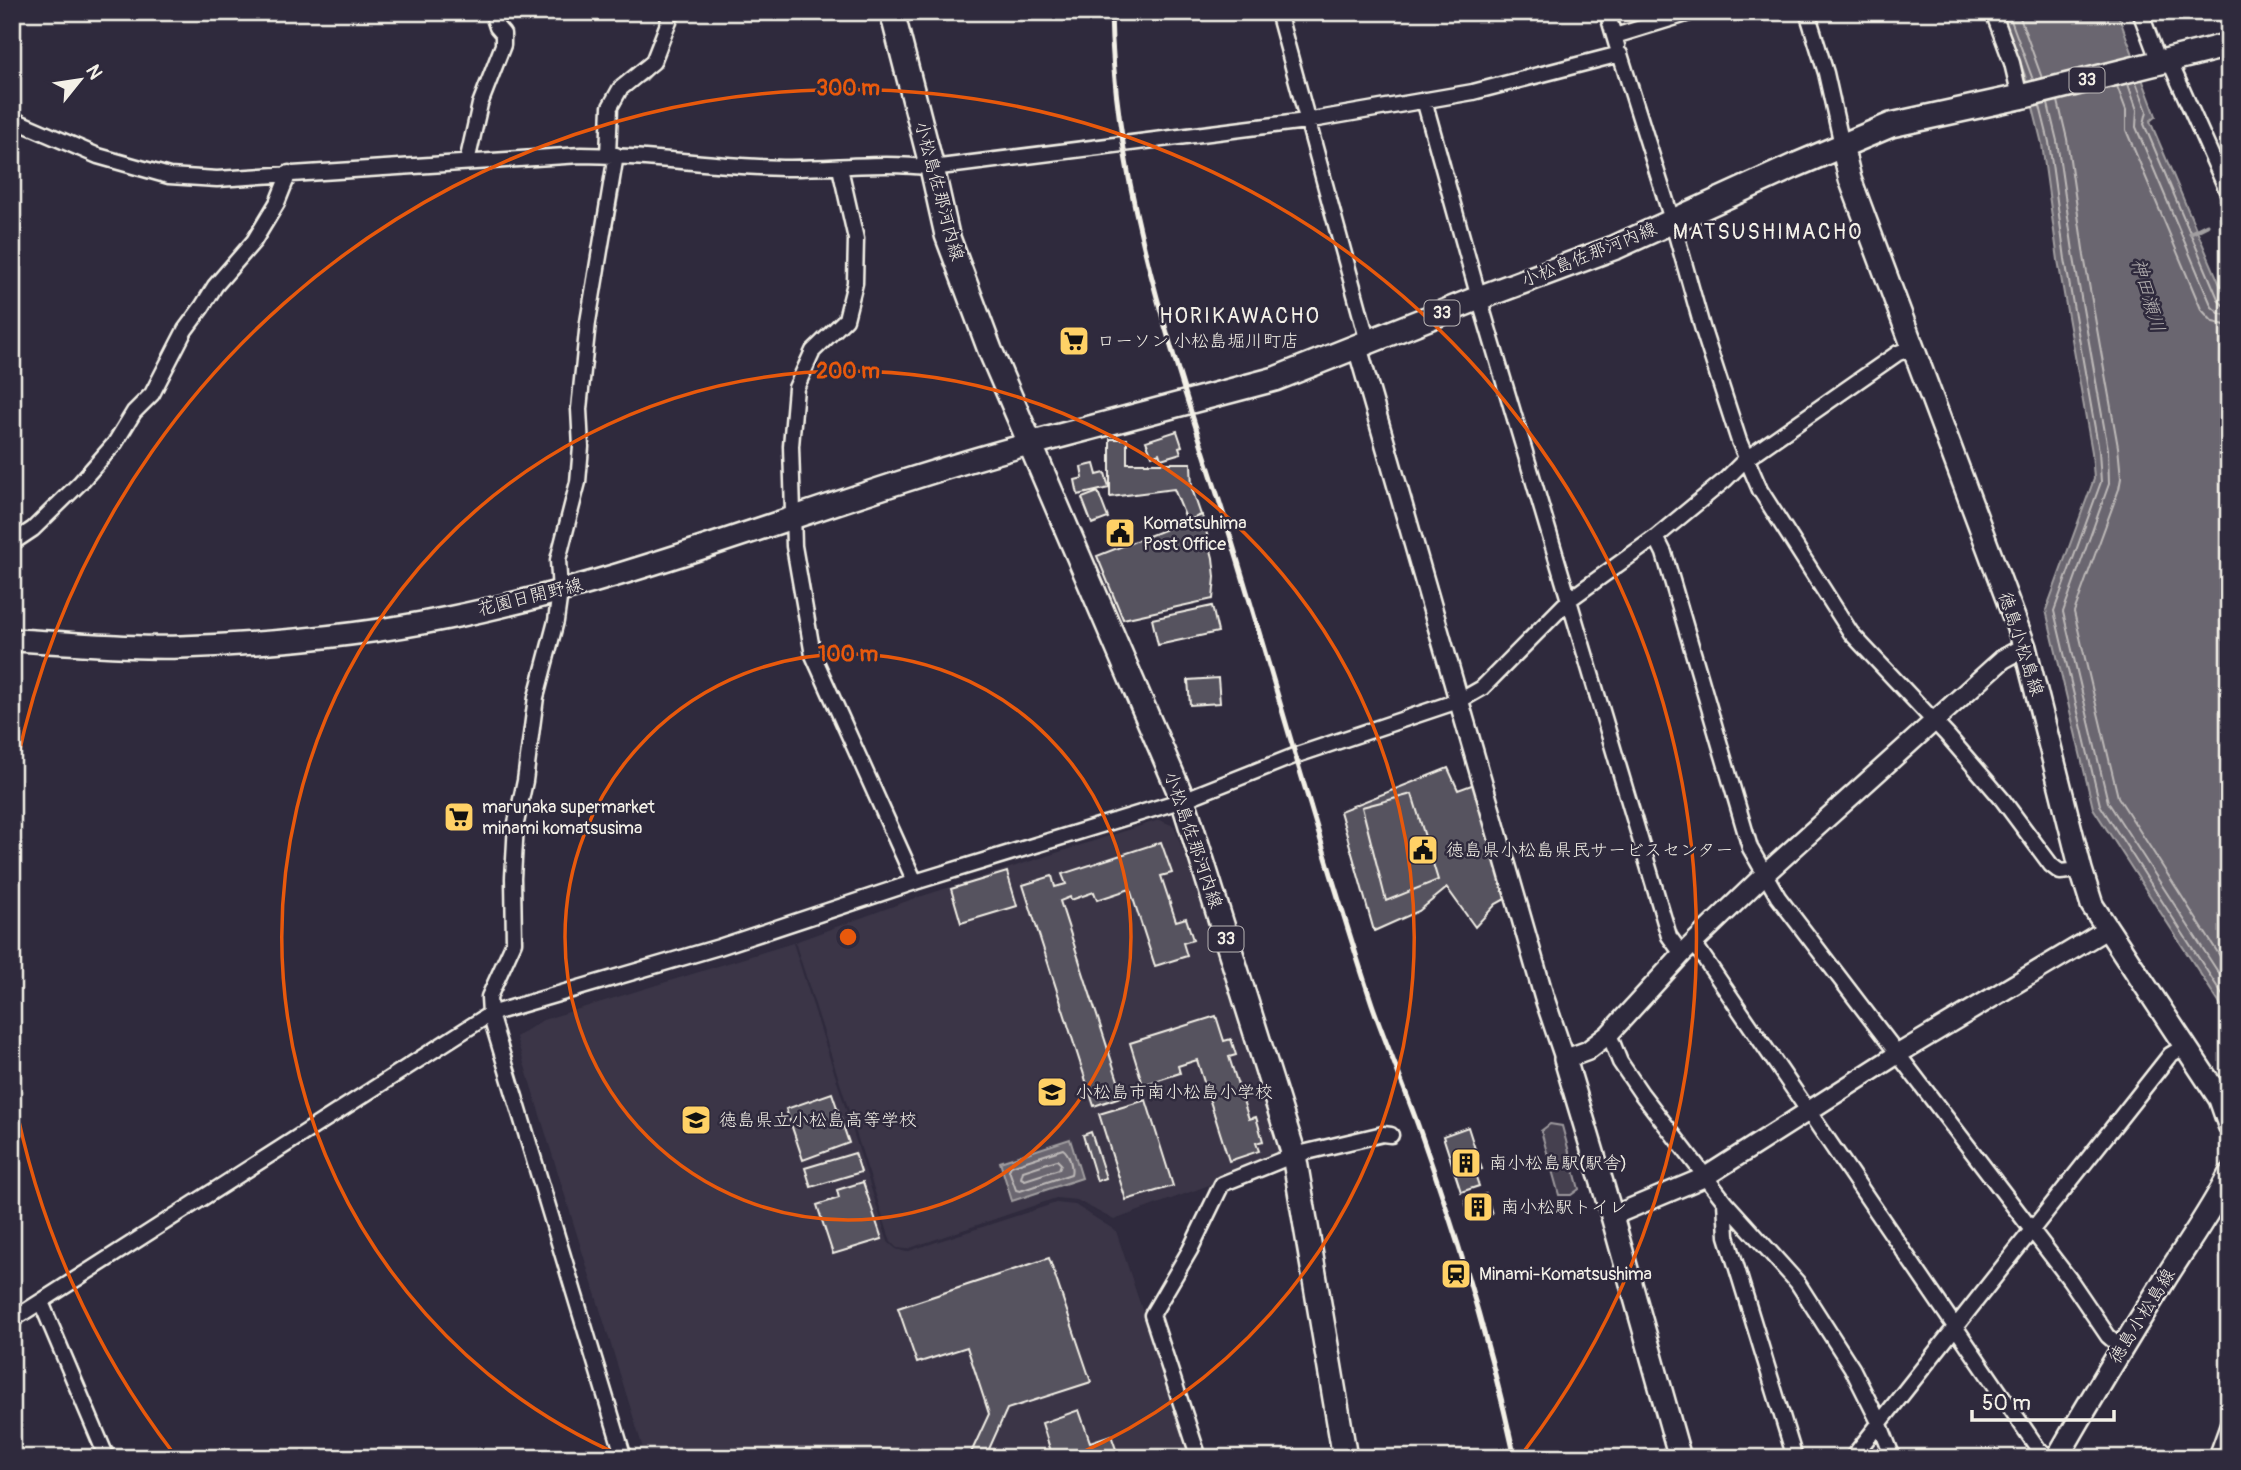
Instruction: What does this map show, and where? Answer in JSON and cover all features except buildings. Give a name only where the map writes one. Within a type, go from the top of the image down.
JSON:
[{"type":"main road","name":"小松島佐那河内線","points":[[892,12],[947,235],[989,350],[1183,800],[1294,1155],[1345,1458]]},
{"type":"main road","name":"小松島佐那河内線","points":[[1030,444],[1275,379],[1616,247],[1891,125],[2229,45]]},
{"type":"main road","name":"徳島小松島線","points":[[1842,145],[1850,179],[2025,648],[2092,905],[2224,1106],[2229,1125]]},
{"type":"main road","name":"花園日開野線","points":[[12,640],[179,647],[312,639],[447,618],[559,592],[794,519],[977,458],[1030,444]]},
{"type":"main road","points":[[1564,1059],[1612,1216],[1680,1458]]},
{"type":"main road","name":"徳島小松島線","points":[[2057,1458],[2229,1175]]},
{"type":"main road","points":[[2196,1228],[2228,1202]]},
{"type":"street","points":[[467,162],[480,104],[503,45],[503,34],[497,27],[492,12]]},
{"type":"street","points":[[624,1458],[490,1014],[489,998],[514,942],[516,823],[537,697],[556,621],[558,560],[578,482],[581,447],[579,409],[588,322],[612,155],[611,107],[620,89],[653,62],[669,21],[667,12]]},
{"type":"street","points":[[1278,12],[1362,344],[1544,997],[1564,1059],[1587,1051],[1609,1034],[1688,948],[1764,875],[2003,659],[2025,648]]},
{"type":"street","points":[[1607,12],[1672,220],[1703,330],[1746,459],[1760,490],[1852,633],[2001,799],[2051,865],[2060,872],[2081,870]]},
{"type":"street","points":[[1615,36],[1693,12]]},
{"type":"street","points":[[1807,12],[1826,74],[1842,145]]},
{"type":"street","points":[[1993,12],[2022,96]]},
{"type":"street","points":[[2140,12],[2159,63],[2180,90],[2229,195]]},
{"type":"street","points":[[12,119],[97,156],[169,176],[216,179],[612,155],[780,168],[907,164],[932,168],[1306,121],[1473,92],[1619,54]]},
{"type":"street","points":[[1424,100],[1479,298],[1669,936],[1688,948],[1717,981],[1809,1111],[2039,1450],[2051,1458]]},
{"type":"street","points":[[839,168],[856,239],[855,283],[846,319],[813,351],[796,388],[791,446],[794,546],[813,656],[915,882]]},
{"type":"street","points":[[12,543],[33,529],[80,483],[115,443],[134,412],[152,394],[185,330],[215,286],[254,241],[277,203],[289,173]]},
{"type":"street","points":[[12,1320],[490,1014],[719,947],[915,882],[1183,800],[1294,756],[1461,701],[1482,688],[1570,600],[1656,537],[1725,480],[1746,459],[1898,353],[1913,348]]},
{"type":"street","points":[[1656,537],[1664,553],[1750,848],[1764,875],[1778,897],[2032,1229],[2108,1336],[2122,1348]]},
{"type":"street","points":[[1612,1216],[1706,1177],[1898,1054],[2107,929]]},
{"type":"street","points":[[1609,1034],[1620,1062],[1641,1093],[1725,1202],[1797,1282],[1852,1368],[1879,1422],[1893,1458]]},
{"type":"street","points":[[1852,1458],[2170,1055],[2185,1046]]},
{"type":"street","points":[[1199,1458],[1152,1315],[1222,1184],[1294,1155],[1383,1134],[1391,1135]]},
{"type":"street","points":[[1725,1202],[1727,1236],[1795,1458]]},
{"type":"street","points":[[41,1303],[107,1458]]},
{"type":"street","points":[[2216,1458],[2229,1422]]},
{"type":"shaded area","name":"小松島市南小松島小学校","points":[[1159,820],[1174,826],[1209,922],[1280,1155],[1216,1178],[1212,1184],[1114,1220],[1077,1200],[1056,1198],[907,1249],[897,1248],[891,1242],[795,942],[910,900]]},
{"type":"shaded area","name":"徳島県立小松島高等学校","points":[[793,943],[888,1242],[896,1249],[906,1252],[1056,1203],[1075,1205],[1116,1231],[1191,1458],[646,1458],[516,1037],[543,1020]]},
{"type":"shaded area","points":[[1550,1124],[1562,1126],[1579,1189],[1571,1195],[1559,1195],[1541,1131]]},
{"type":"water","name":"神田瀬川","points":[[2001,12],[2117,12],[2156,116],[2150,121],[2229,306],[2229,1018],[2093,808],[2046,610],[2094,479],[2092,452],[2058,260],[2042,144],[2025,75]]},
{"type":"water","points":[[1070,1139],[1082,1178],[1012,1201],[1000,1162]]},
{"type":"waterway","points":[[667,43],[679,17],[675,12]]},
{"type":"waterway","points":[[636,83],[645,79],[657,65]]},
{"type":"waterway","points":[[609,237],[619,185]]},
{"type":"waterway","points":[[2191,233],[2207,225]]},
{"type":"railway","points":[[1111,12],[1123,142],[1135,206],[1167,332],[1353,944],[1460,1252],[1515,1458]]},
{"type":"place","name":"ローソン 小松島堀川町店","points":[[1074,341]]},
{"type":"place","name":"Komatsuhima Post Office","points":[[1120,533]]},
{"type":"place","name":"marunaka supermarket minami komatsusima","points":[[459,817]]},
{"type":"place","name":"徳島県小松島県民サービスセンター","points":[[1423,850]]},
{"type":"place","name":"小松島市南小松島小学校","points":[[1052,1092]]},
{"type":"place","name":"徳島県立小松島高等学校","points":[[696,1120]]},
{"type":"place","name":"南小松島駅(駅舎)","points":[[1466,1163]]},
{"type":"place","name":"南小松駅トイレ","points":[[1478,1207]]},
{"type":"place","name":"Minami-Komatsushima","points":[[1456,1274]]},
{"type":"district","name":"MATSUSHIMACHO","points":[[1768,232]]},
{"type":"district","name":"HORIKAWACHO","points":[[1240,316]]}]
